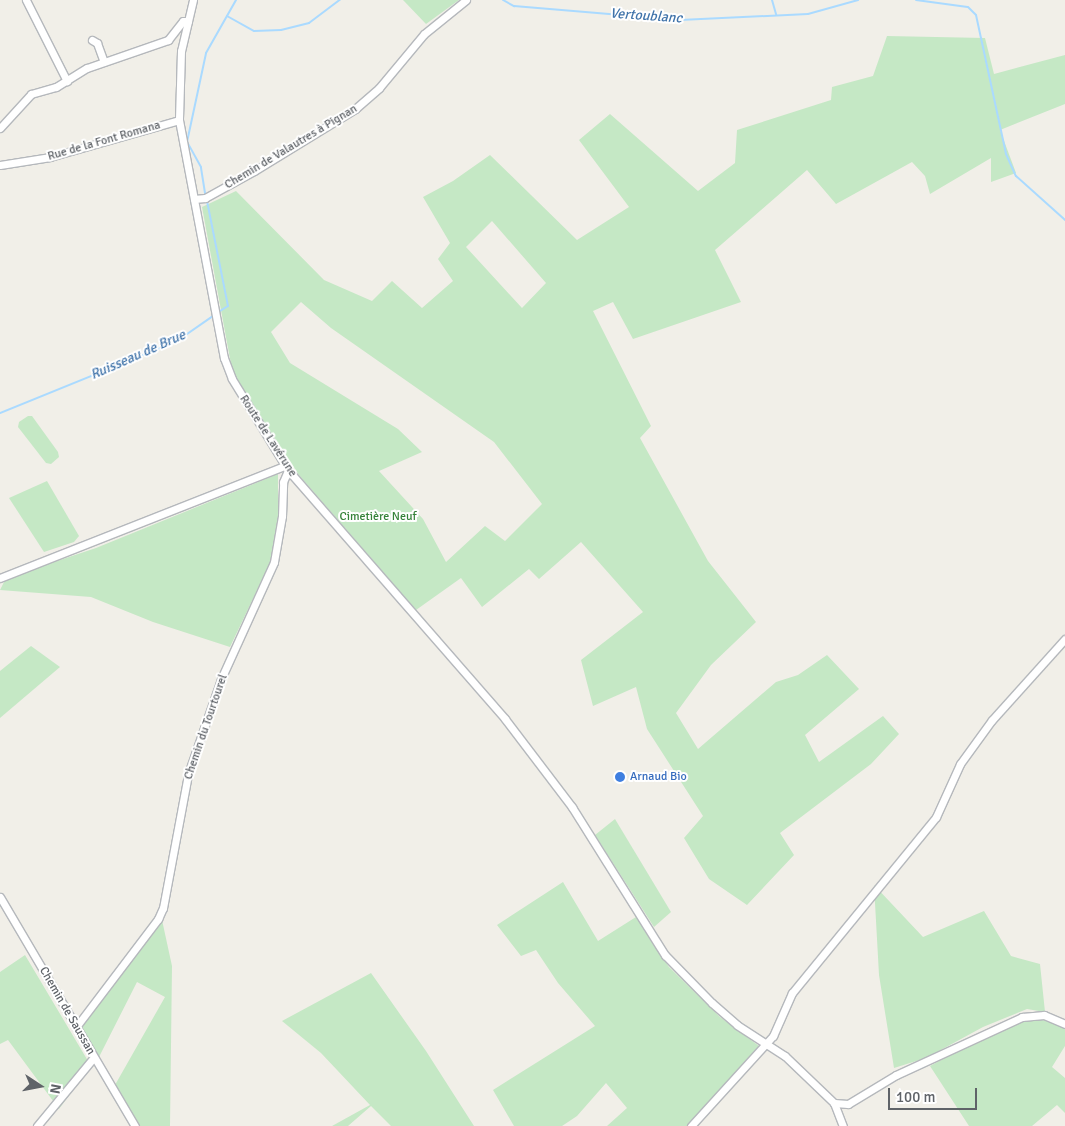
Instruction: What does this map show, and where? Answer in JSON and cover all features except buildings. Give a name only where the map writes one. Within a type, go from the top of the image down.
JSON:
[{"type":"street","points":[[26,0],[68,81]]},
{"type":"street","name":"Route de Lavérune","points":[[193,0],[181,51],[179,120],[227,369],[287,468],[504,719],[572,807],[665,955],[712,1003],[765,1044],[785,1056],[834,1103]]},
{"type":"street","name":"Chemin de Valautres à Pignan","points":[[194,199],[205,198],[254,171],[355,109],[379,88],[424,34],[466,0]]},
{"type":"street","points":[[0,128],[31,94],[68,81],[104,62],[168,40],[183,21],[188,21]]},
{"type":"street","points":[[92,40],[97,43],[104,62]]},
{"type":"street","name":"Rue de la Font Romana","points":[[0,165],[50,157],[179,120]]},
{"type":"street","points":[[0,578],[287,468]]},
{"type":"street","name":"Chemin du Tourtourel","points":[[76,1027],[158,919],[163,908],[188,774],[221,679],[274,562],[282,516],[283,482],[287,468]]},
{"type":"street","points":[[691,1126],[773,1036],[792,993],[936,817],[960,764],[992,720],[1065,638]]},
{"type":"street","name":"Chemin de Saussan","points":[[0,896],[135,1126]]},
{"type":"street","points":[[843,1126],[834,1103],[848,1104],[896,1075],[1022,1017],[1044,1015],[1065,1024]]},
{"type":"street","points":[[37,1126],[94,1056]]},
{"type":"green space","points":[[403,0],[459,0],[426,24]]},
{"type":"green space","name":"Cimetière Neuf","points":[[887,36],[985,38],[994,74],[1065,55],[1065,104],[1000,130],[1016,173],[991,182],[991,158],[930,194],[925,176],[912,162],[836,204],[807,170],[715,250],[741,302],[633,339],[613,302],[593,311],[651,426],[640,438],[708,561],[756,622],[711,665],[676,713],[698,749],[776,682],[798,675],[827,655],[859,689],[805,735],[819,762],[883,716],[899,734],[871,764],[780,833],[794,855],[747,905],[709,879],[684,838],[703,816],[647,729],[636,687],[593,706],[581,660],[643,612],[581,542],[539,579],[529,569],[482,607],[461,578],[416,610],[298,474],[233,375],[202,207],[236,191],[324,280],[372,301],[392,281],[422,308],[453,281],[438,259],[450,243],[423,197],[453,181],[490,155],[577,240],[629,207],[579,140],[610,114],[698,191],[735,163],[737,130],[831,100],[832,87],[873,76]],"holes":[[[492,221],[546,283],[522,308],[466,247]],[[301,302],[331,328],[494,442],[542,504],[505,541],[485,526],[446,562],[423,519],[379,471],[422,452],[398,429],[290,363],[271,332]]]},
{"type":"green space","points":[[28,416],[32,416],[58,452],[59,457],[51,464],[46,463],[18,427],[19,422]]},
{"type":"green space","points":[[278,474],[278,516],[270,563],[230,647],[153,622],[91,597],[0,590],[6,578],[96,548]]},
{"type":"green space","points":[[47,481],[79,536],[74,542],[44,552],[9,498]]},
{"type":"green space","points":[[31,646],[60,667],[0,718],[0,671]]},
{"type":"green space","points":[[615,819],[671,912],[654,927],[595,835]]},
{"type":"green space","points":[[563,882],[598,941],[636,917],[669,967],[720,1017],[759,1046],[687,1126],[607,1126],[627,1108],[606,1083],[577,1116],[562,1126],[514,1126],[493,1090],[595,1026],[558,983],[536,950],[521,956],[497,925]]},
{"type":"green space","points":[[874,885],[923,937],[984,911],[1011,956],[1040,964],[1045,1012],[1027,1009],[983,1027],[926,1058],[894,1068],[879,975]]},
{"type":"green space","points":[[162,920],[172,966],[170,1126],[140,1126],[115,1085],[165,997],[137,982],[98,1059],[80,1027]]},
{"type":"green space","points":[[25,955],[91,1066],[59,1109],[8,1040],[0,1044],[0,972]]},
{"type":"green space","points":[[371,973],[426,1051],[474,1126],[391,1126],[371,1106],[348,1126],[332,1126],[370,1105],[321,1053],[282,1021]]},
{"type":"green space","points":[[1033,1017],[1065,1027],[1065,1046],[1052,1067],[1065,1078],[1065,1113],[1057,1105],[1032,1126],[969,1126],[930,1066],[993,1032]]},
{"type":"waterway","name":"Ruisseau de Brue","points":[[205,193],[201,167],[187,142],[206,53],[236,0]]},
{"type":"waterway","name":"Vertoublanc","points":[[227,16],[254,31],[281,30],[309,23],[340,0]]},
{"type":"waterway","name":"Vertoublanc","points":[[503,0],[514,6],[680,20],[808,14],[858,0]]},
{"type":"waterway","name":"Vertoublanc","points":[[772,0],[776,14]]},
{"type":"waterway","points":[[916,0],[968,7],[976,15],[1006,154],[1016,176],[1065,220]]},
{"type":"waterway","name":"Ruisseau de Brue","points":[[207,201],[228,306],[217,313]]},
{"type":"waterway","name":"Ruisseau de Brue","points":[[0,413],[177,341],[213,316]]},
{"type":"place","name":"Arnaud Bio","points":[[620,777]]}]
